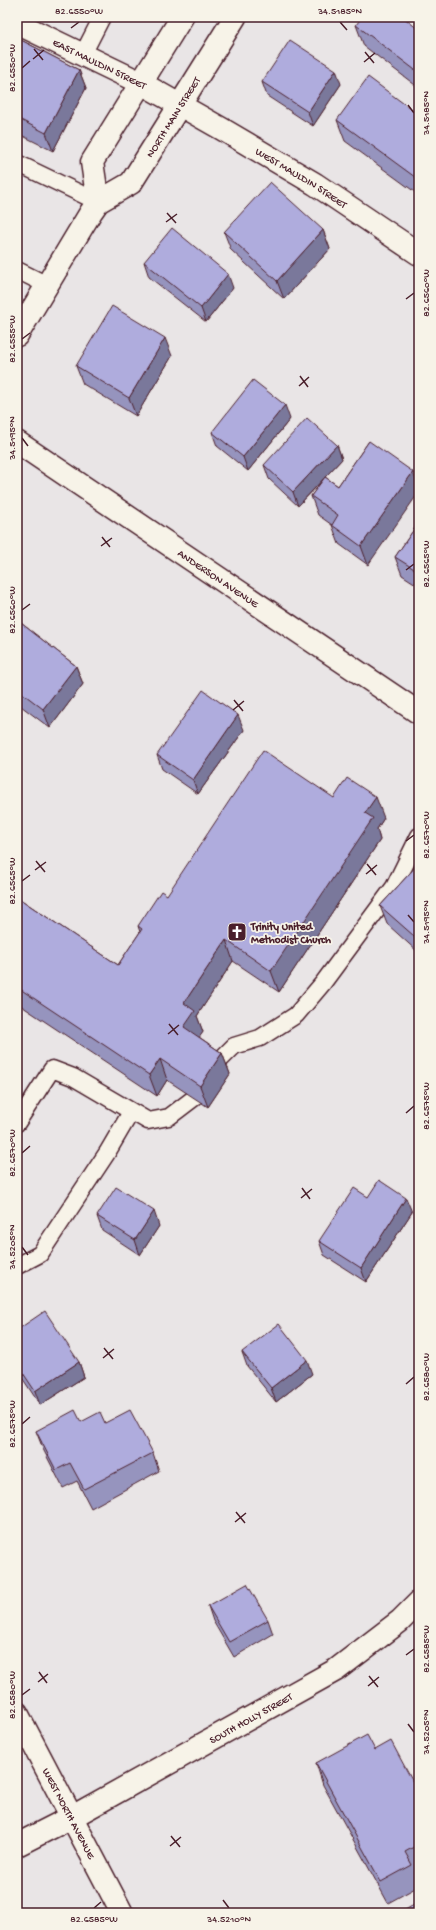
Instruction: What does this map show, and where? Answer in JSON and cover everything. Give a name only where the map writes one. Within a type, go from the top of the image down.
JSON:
[{"type":"street","points":[[98,202],[92,162],[182,17]]},
{"type":"street","name":"NORTH MAIN STREET","points":[[17,334],[98,202],[131,184],[235,17]]},
{"type":"street","name":"EAST MAULDIN STREET","points":[[18,25],[83,54],[141,83],[180,106]]},
{"type":"street","name":"WEST MAULDIN STREET","points":[[180,106],[314,184],[419,254]]},
{"type":"street","name":"ANDERSON AVENUE","points":[[17,442],[419,714]]},
{"type":"street","name":"SOUTH HOLLY STREET","points":[[17,1845],[72,1817],[336,1670],[400,1621],[419,1602]]},
{"type":"street","name":"WEST NORTH AVENUE","points":[[17,1713],[122,1913]]},
{"type":"lane","points":[[83,54],[102,17]]},
{"type":"lane","points":[[17,163],[98,202]]},
{"type":"lane","points":[[17,270],[47,285]]},
{"type":"lane","points":[[216,1064],[234,1046],[260,1038],[296,1015],[323,983],[394,887],[419,836]]},
{"type":"lane","points":[[17,1123],[52,1069],[73,1077],[148,1122],[168,1117],[194,1098]]},
{"type":"lane","points":[[17,1266],[40,1254],[107,1152],[131,1112]]},
{"type":"building","points":[[362,17],[403,17],[419,30],[419,73],[356,25]]},
{"type":"building","points":[[17,38],[79,70],[46,133],[17,118]]},
{"type":"building","points":[[290,40],[336,70],[308,112],[262,82]]},
{"type":"building","points":[[368,77],[419,115],[419,180],[337,120]]},
{"type":"building","points":[[270,182],[323,230],[277,281],[224,232]]},
{"type":"building","points":[[172,228],[228,274],[201,308],[144,262]]},
{"type":"building","points":[[112,306],[165,338],[129,398],[76,366]]},
{"type":"building","points":[[253,380],[285,405],[243,457],[212,432]]},
{"type":"building","points":[[307,418],[337,445],[293,492],[264,465]]},
{"type":"building","points":[[369,441],[413,472],[361,546],[332,525],[338,515],[311,496],[325,477],[338,486]]},
{"type":"building","points":[[419,522],[419,572],[395,557]]},
{"type":"building","points":[[17,620],[76,666],[43,709],[17,689]]},
{"type":"building","points":[[203,690],[238,715],[193,780],[157,755]]},
{"type":"building","name":"Trinity United Methodist Church","points":[[263,750],[334,798],[347,778],[376,797],[365,813],[373,818],[271,971],[226,940],[184,1003],[195,1011],[184,1027],[222,1053],[200,1086],[160,1059],[149,1075],[17,987],[17,897],[118,965],[142,929],[138,926],[161,891],[167,895]]},
{"type":"building","points":[[419,863],[419,930],[414,936],[380,906]]},
{"type":"building","points":[[379,1180],[406,1198],[361,1268],[319,1241],[354,1188],[368,1197]]},
{"type":"building","points":[[116,1187],[154,1211],[135,1240],[97,1216]]},
{"type":"building","points":[[45,1311],[79,1362],[35,1391],[17,1364],[17,1330]]},
{"type":"building","points":[[279,1324],[307,1360],[271,1388],[242,1352]]},
{"type":"building","points":[[75,1410],[81,1422],[100,1412],[105,1423],[130,1410],[153,1453],[84,1489],[70,1463],[56,1470],[36,1431]]},
{"type":"building","points":[[247,1584],[268,1620],[229,1642],[208,1606]]},
{"type":"building","points":[[367,1735],[375,1750],[391,1741],[414,1784],[419,1781],[419,1844],[405,1852],[412,1865],[381,1882],[316,1763]]},
{"type":"building","points":[[419,1902],[419,1913],[400,1913]]},
{"type":"place","name":"Trinity United Methodist Church","points":[[237,932]]}]
